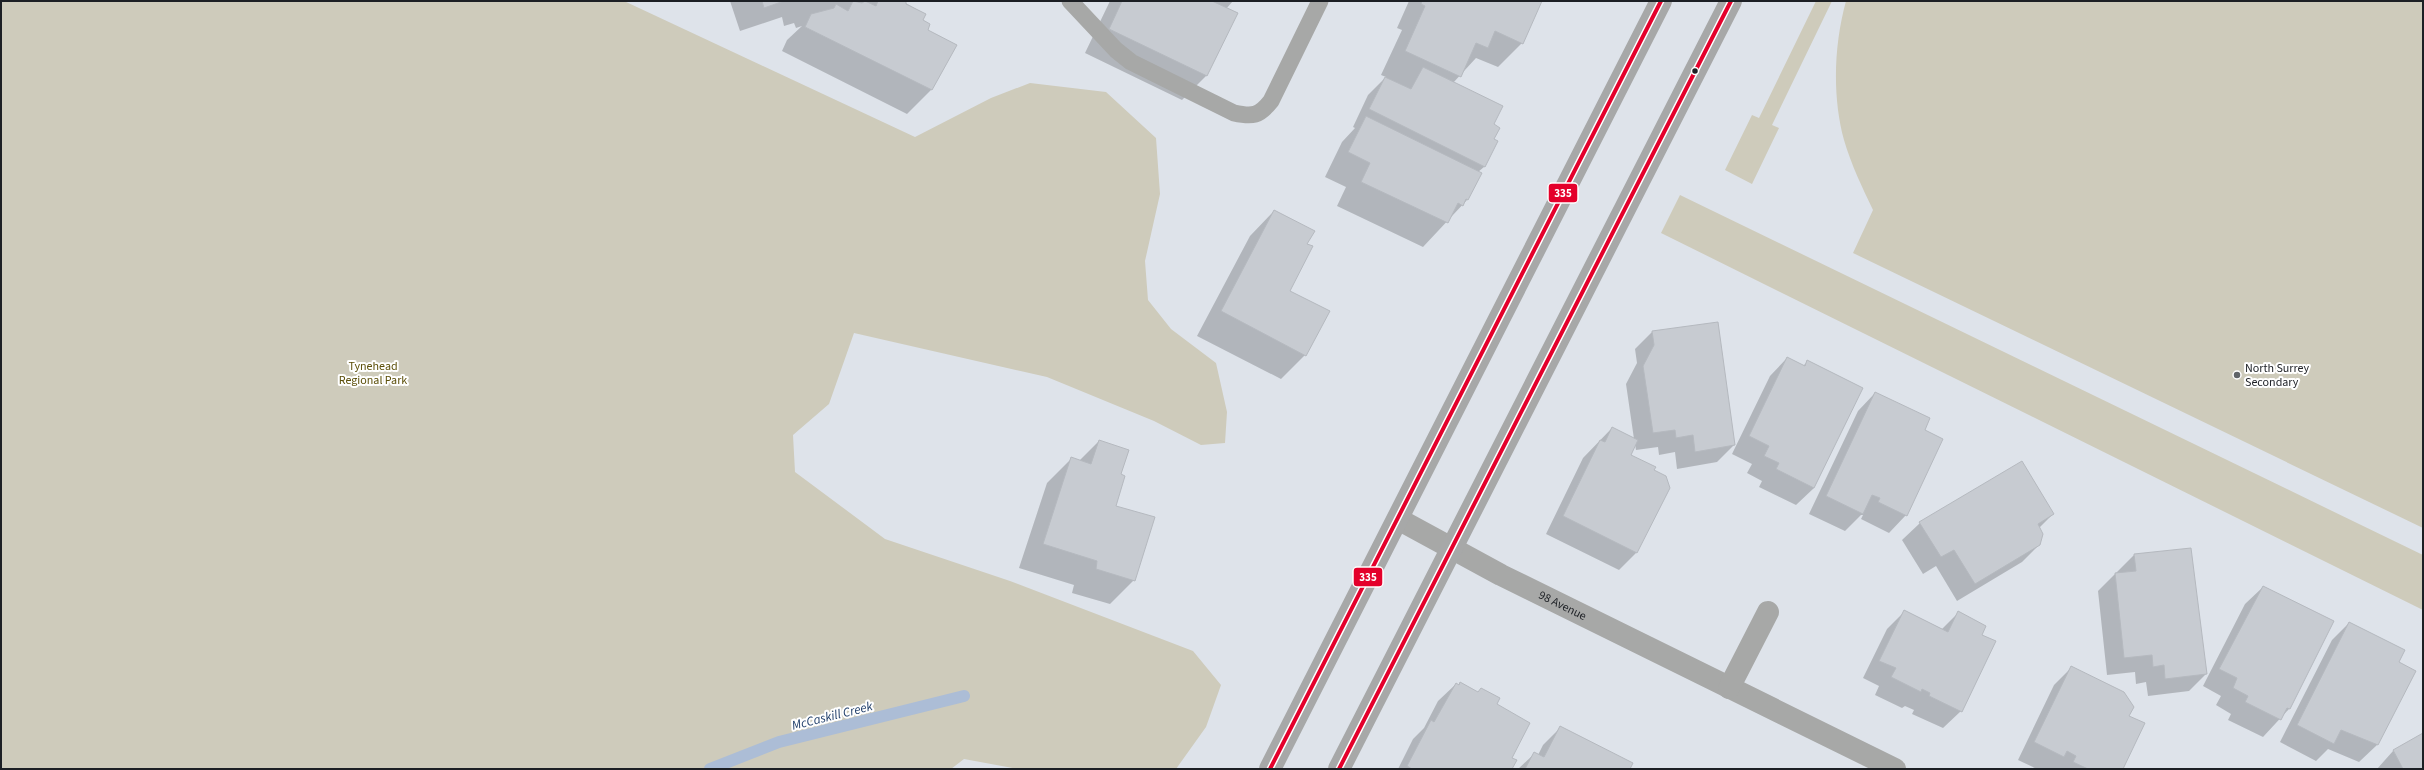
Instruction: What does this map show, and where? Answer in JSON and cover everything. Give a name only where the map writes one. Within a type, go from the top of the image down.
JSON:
[{"type":"main road","points":[[1270,769],[1662,1]]},
{"type":"main road","points":[[1339,769],[1731,1]]},
{"type":"street","name":"98 Avenue","points":[[1398,519],[1501,575],[1895,769]]},
{"type":"street","points":[[1729,688],[1768,612]]},
{"type":"lane","points":[[1070,1],[1111,46],[1131,62],[1234,113],[1248,116],[1262,112],[1271,101],[1320,1]]},
{"type":"green space","name":"Tynehead Regional Park","points":[[1,1],[624,1],[915,137],[991,98],[1030,83],[1106,92],[1156,138],[1160,194],[1145,261],[1148,300],[1171,329],[1216,363],[1227,412],[1225,443],[1201,445],[1154,421],[1047,377],[854,333],[829,404],[793,435],[795,472],[885,539],[1010,581],[1193,651],[1221,685],[1206,727],[1176,769],[1018,769],[964,759],[951,769],[1,769]]},
{"type":"green space","points":[[1816,1],[1832,1],[1772,125],[1779,128],[1752,184],[1725,170],[1752,115],[1759,118]]},
{"type":"green space","name":"North Surrey Secondary","points":[[1846,1],[2423,1],[2423,528],[1853,253],[1873,210],[1847,149],[1840,123],[1836,88],[1836,70],[1839,35]]},
{"type":"green space","points":[[1680,195],[2423,555],[2423,610],[1661,233]]},
{"type":"building","points":[[762,1],[784,1],[764,8]]},
{"type":"building","points":[[853,1],[862,3],[865,1],[876,6],[878,1],[906,1],[906,4],[926,14],[923,20],[930,24],[928,30],[957,45],[932,90],[805,27],[811,14],[834,8],[836,4],[848,11]]},
{"type":"building","points":[[1122,1],[1212,1],[1238,13],[1207,76],[1109,29]]},
{"type":"building","points":[[1422,1],[1542,1],[1523,44],[1495,31],[1488,48],[1476,43],[1461,77],[1405,51],[1425,6],[1421,4]]},
{"type":"building","points":[[1423,67],[1503,106],[1494,124],[1500,128],[1494,139],[1498,141],[1485,167],[1369,109],[1385,77],[1411,89]]},
{"type":"building","points":[[1366,116],[1482,173],[1468,200],[1466,199],[1463,206],[1458,203],[1448,223],[1361,182],[1370,163],[1348,152]]},
{"type":"building","points":[[1274,210],[1315,231],[1307,244],[1313,246],[1290,291],[1330,311],[1306,356],[1221,311]]},
{"type":"building","points":[[1718,322],[1735,445],[1695,452],[1693,435],[1676,438],[1675,430],[1653,433],[1643,366],[1654,345],[1652,331]]},
{"type":"building","points":[[1787,357],[1805,366],[1807,360],[1863,388],[1814,488],[1776,469],[1779,463],[1764,456],[1769,446],[1749,436]]},
{"type":"building","points":[[1875,392],[1930,418],[1925,430],[1943,439],[1907,516],[1878,502],[1880,498],[1872,495],[1863,514],[1826,496]]},
{"type":"building","points":[[1612,427],[1638,440],[1631,455],[1656,467],[1654,470],[1666,476],[1670,488],[1637,553],[1563,516],[1600,440],[1605,442]]},
{"type":"building","points":[[1099,440],[1129,450],[1121,474],[1125,476],[1116,506],[1155,517],[1135,581],[1096,569],[1097,561],[1043,544],[1071,457],[1091,464]]},
{"type":"building","points":[[2022,461],[2054,514],[2038,524],[2043,534],[2040,545],[1975,584],[1954,550],[1941,557],[1919,522]]},
{"type":"building","points":[[2191,548],[2207,674],[2165,679],[2164,665],[2153,667],[2152,655],[2124,658],[2115,573],[2136,571],[2134,554]]},
{"type":"building","points":[[2263,586],[2334,621],[2290,709],[2287,708],[2281,720],[2245,702],[2248,696],[2233,688],[2237,678],[2219,669]]},
{"type":"building","points":[[1904,610],[1948,632],[1958,611],[1986,626],[1982,635],[1996,641],[1962,712],[1929,696],[1930,693],[1922,689],[1921,692],[1891,677],[1896,668],[1879,661]]},
{"type":"building","points":[[2349,622],[2405,650],[2399,662],[2416,671],[2378,745],[2341,730],[2334,744],[2297,725]]},
{"type":"building","points":[[2071,666],[2124,692],[2134,707],[2129,716],[2145,723],[2123,769],[2088,769],[2073,762],[2076,756],[2067,751],[2064,757],[2034,742]]},
{"type":"building","points":[[1460,682],[1478,692],[1481,688],[1500,698],[1497,704],[1530,723],[1512,758],[1517,760],[1512,769],[1412,769],[1407,766],[1431,720],[1434,722],[1456,683],[1459,685]]},
{"type":"building","points":[[1560,726],[1633,763],[1630,769],[1525,769],[1534,752],[1544,757]]},
{"type":"building","points":[[2423,733],[2423,769],[2403,769],[2393,750]]},
{"type":"waterway","name":"McCaskill Creek","points":[[710,769],[779,742],[964,696]]},
{"type":"transit line","name":"335","points":[[1270,769],[1661,1]]},
{"type":"transit line","name":"335","points":[[1339,769],[1731,1]]},
{"type":"place","name":"North Surrey Secondary","points":[[2237,375]]}]
